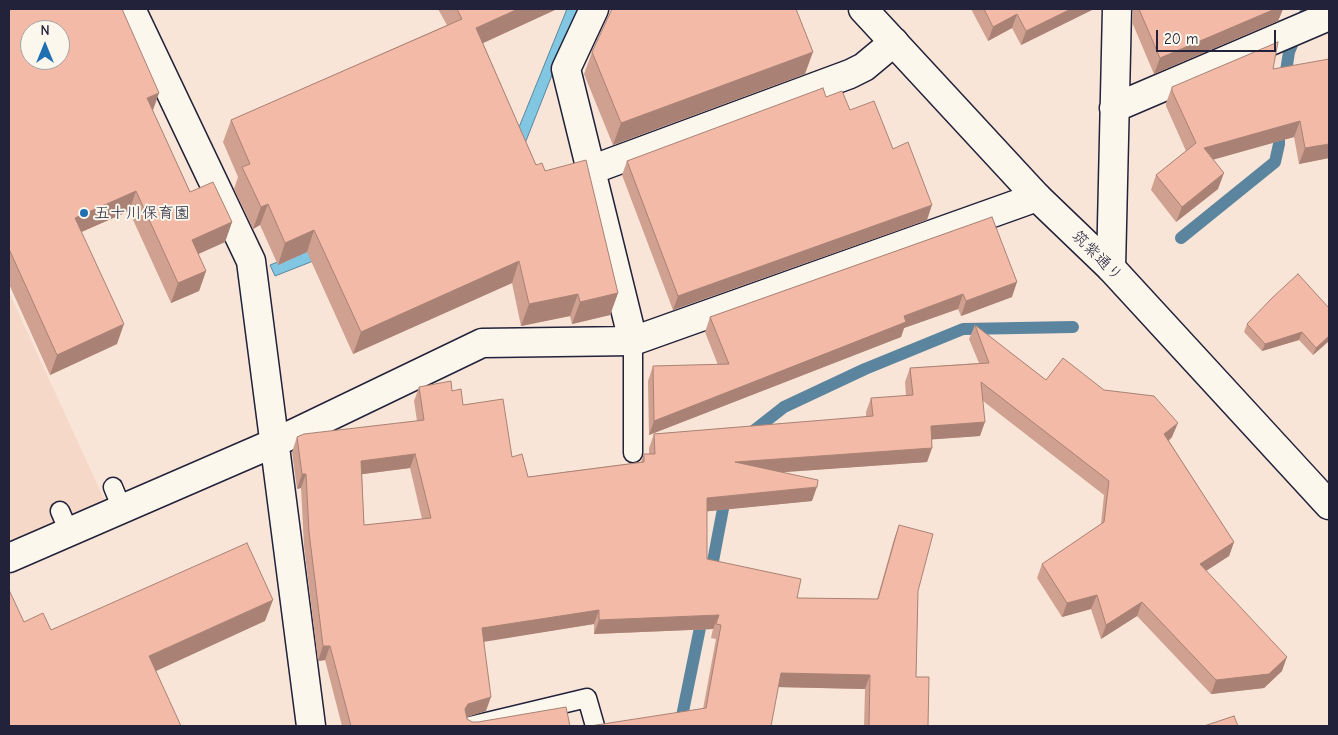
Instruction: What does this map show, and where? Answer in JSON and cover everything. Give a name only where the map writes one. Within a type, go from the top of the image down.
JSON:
[{"type":"street","points":[[131,9],[251,262],[311,726]]},
{"type":"street","points":[[594,9],[566,69],[633,341]]},
{"type":"street","name":"筑紫通り","points":[[863,9],[1038,197],[1111,268],[1329,505]]},
{"type":"street","points":[[1111,268],[1117,9]]},
{"type":"street","points":[[1114,108],[1329,16]]},
{"type":"street","points":[[592,170],[850,74],[864,67],[894,42]]},
{"type":"street","points":[[9,558],[64,521],[117,498],[274,443],[482,343],[633,341],[1038,197]]},
{"type":"lane","points":[[633,341],[633,453]]},
{"type":"lane","points":[[470,726],[587,698],[595,726]]},
{"type":"shaded area","points":[[9,292],[105,501],[9,543]]},
{"type":"water","points":[[567,9],[578,9],[509,184],[275,276],[270,265],[500,174]]},
{"type":"building","points":[[9,9],[122,9],[159,93],[147,98],[190,192],[213,182],[232,222],[192,240],[206,271],[178,283],[136,191],[75,218],[124,324],[57,355],[9,249]]},
{"type":"building","points":[[457,9],[518,9],[476,28],[536,165],[542,163],[545,171],[586,160],[618,293],[580,302],[578,294],[529,304],[519,261],[361,332],[314,230],[285,243],[268,204],[261,207],[242,167],[250,164],[231,120],[462,19]]},
{"type":"building","points":[[612,9],[796,9],[813,52],[621,123],[592,52]]},
{"type":"building","points":[[984,9],[1071,9],[1026,31],[1017,14],[993,27]]},
{"type":"building","points":[[1139,9],[1275,9],[1160,58]]},
{"type":"building","points":[[1278,42],[1273,69],[1329,59],[1329,144],[1305,148],[1300,121],[1204,148],[1224,173],[1182,207],[1156,175],[1196,143],[1172,91],[1172,87]]},
{"type":"building","points":[[823,88],[826,97],[842,91],[850,110],[874,101],[893,149],[908,142],[932,205],[678,296],[627,161]]},
{"type":"building","points":[[992,217],[1017,282],[966,301],[963,294],[904,316],[906,322],[654,421],[653,366],[729,364],[710,317]]},
{"type":"building","points":[[1298,274],[1329,308],[1329,336],[1316,348],[1302,332],[1265,344],[1247,324]]},
{"type":"building","points":[[975,325],[1046,380],[1063,358],[1104,390],[1154,396],[1178,423],[1164,434],[1234,542],[1200,564],[1287,657],[1269,674],[1216,680],[1142,602],[1106,625],[1097,595],[1067,603],[1042,564],[1104,522],[1109,481],[981,382],[985,422],[931,426],[932,448],[735,462],[818,480],[817,487],[707,498],[707,559],[801,579],[797,598],[878,599],[899,525],[933,534],[918,591],[916,677],[929,677],[928,726],[869,726],[870,675],[781,673],[771,726],[590,726],[706,708],[721,625],[716,624],[719,615],[599,620],[599,610],[482,628],[491,697],[468,704],[465,709],[467,719],[472,722],[478,722],[566,707],[570,726],[351,726],[330,646],[323,646],[309,532],[306,474],[302,474],[297,437],[304,434],[424,420],[419,387],[451,381],[452,391],[461,389],[463,405],[503,399],[512,457],[522,454],[528,477],[644,462],[644,454],[655,454],[654,434],[873,416],[871,398],[913,395],[910,368],[989,363]],"holes":[[[415,454],[431,518],[364,525],[361,461]]]},
{"type":"building","points":[[247,543],[273,600],[149,656],[181,726],[9,726],[9,590],[24,622],[43,613],[51,630]]},
{"type":"building","points":[[1234,716],[1238,726],[1204,726]]},
{"type":"waterway","points":[[1284,84],[1289,52],[1307,9]]},
{"type":"waterway","points":[[1181,238],[1275,162],[1279,144],[1279,126]]},
{"type":"waterway","points":[[747,436],[784,407],[865,369],[963,329],[1073,327]]},
{"type":"waterway","points":[[710,577],[726,493]]},
{"type":"waterway","points":[[680,726],[703,613]]},
{"type":"place","name":"五十川保育園","points":[[84,213]]}]
